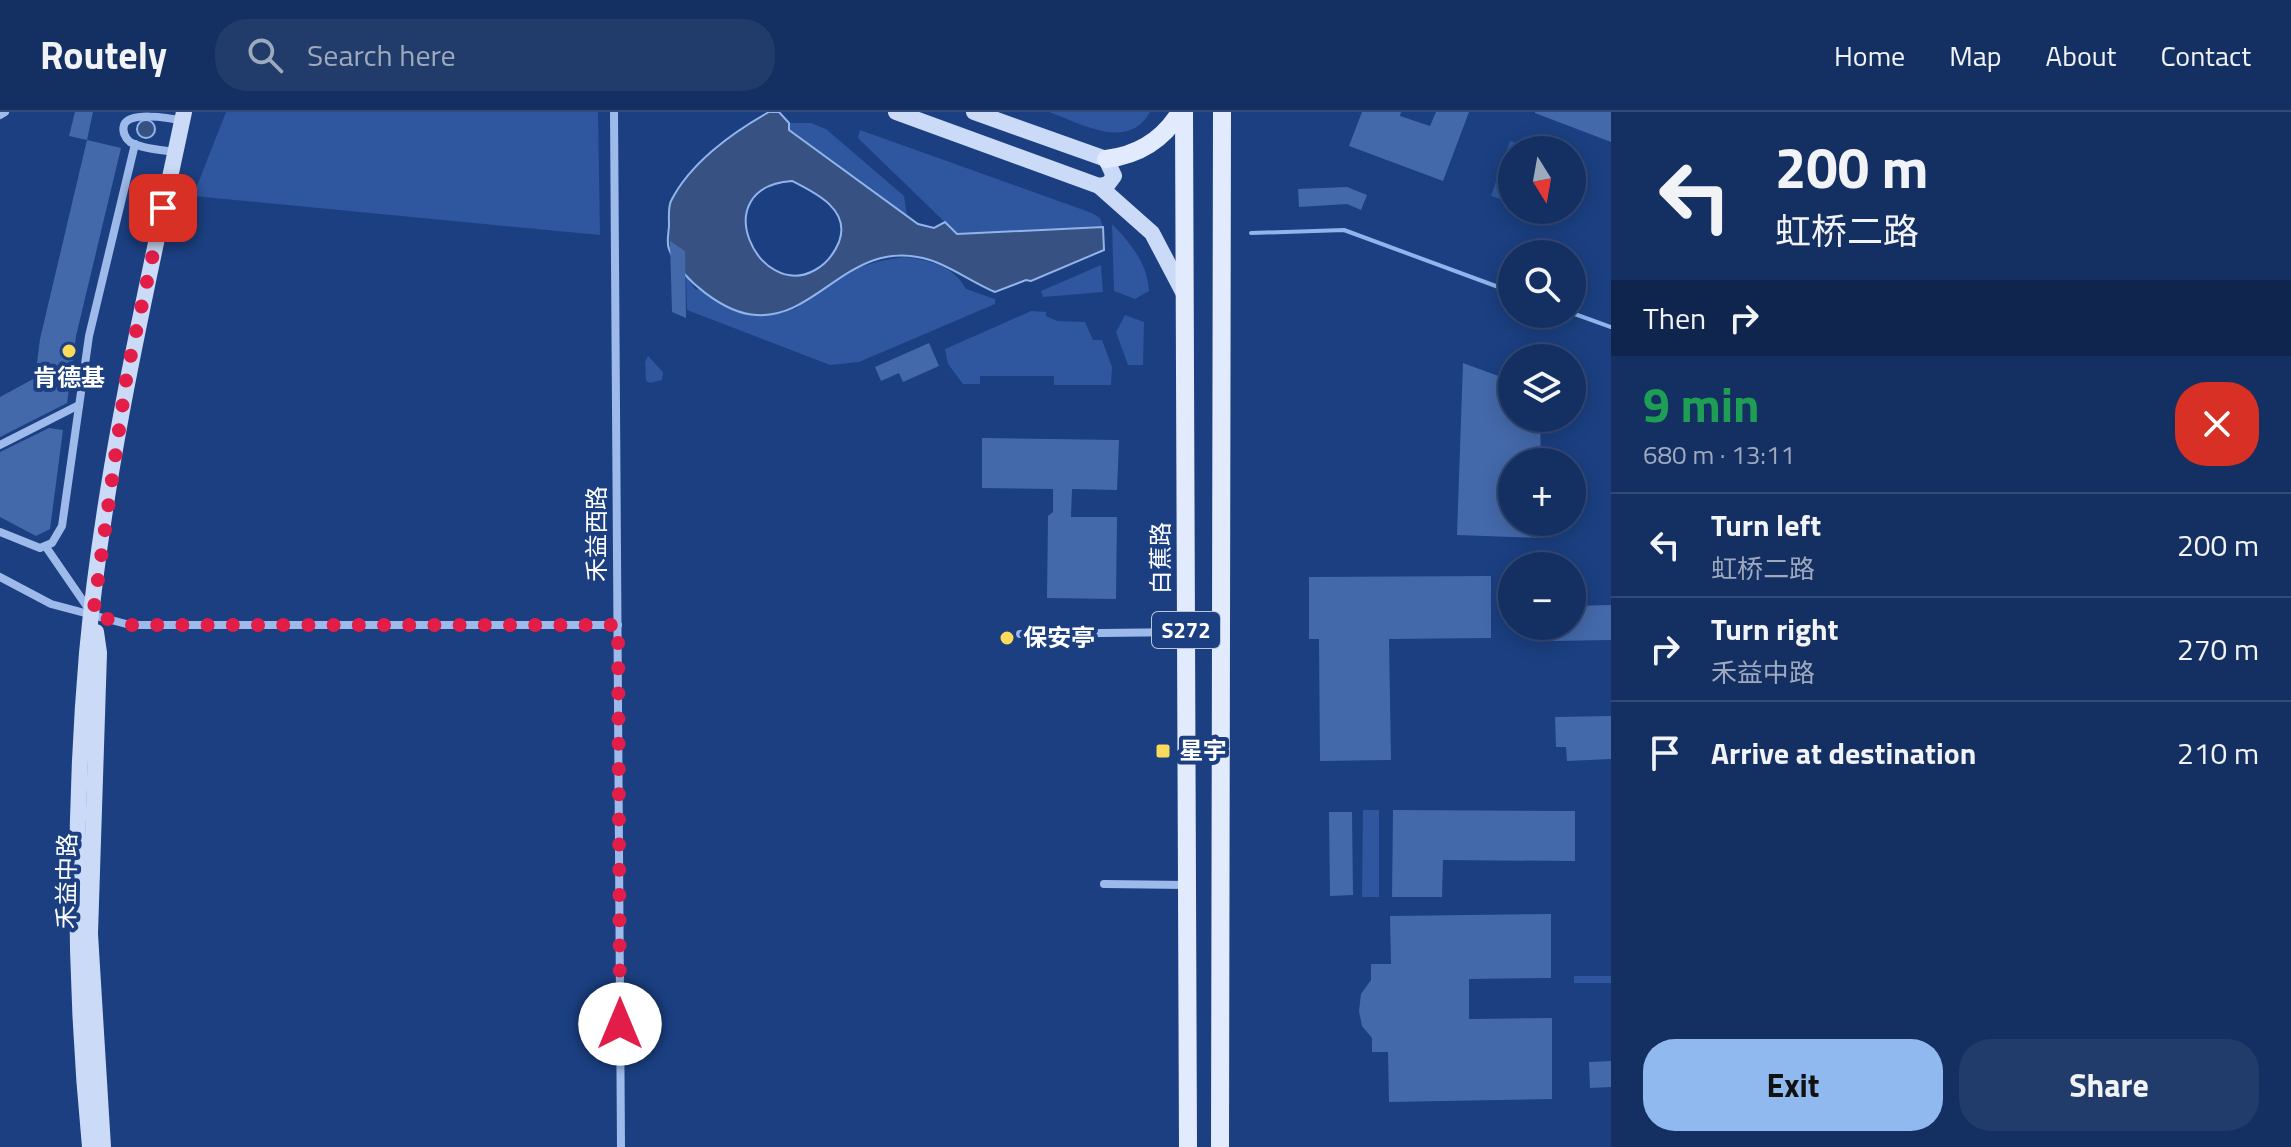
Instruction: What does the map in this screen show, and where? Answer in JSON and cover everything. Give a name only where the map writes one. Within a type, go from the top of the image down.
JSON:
[{"type":"main road","points":[[1106,159],[1129,155],[1151,144],[1182,112]]},
{"type":"main road","name":"白蕉路","points":[[1182,112],[1188,1147]]},
{"type":"main road","name":"S272","points":[[1220,1147],[1222,112]]},
{"type":"street","points":[[175,153],[135,144],[125,137],[123,126],[128,117],[143,112],[184,116]]},
{"type":"street","name":"禾益西路","points":[[614,112],[621,1147]]},
{"type":"street","points":[[896,112],[1099,186],[1152,233],[1184,296]]},
{"type":"street","points":[[974,112],[1106,159],[1113,166],[1114,176],[1099,186]]},
{"type":"street","name":"禾益中路","points":[[90,1147],[79,1004],[76,868],[93,615],[127,373],[184,116]]},
{"type":"street","points":[[0,532],[33,547],[46,547],[57,538],[62,526],[89,336],[135,144]]},
{"type":"street","points":[[0,445],[79,405]]},
{"type":"street","points":[[46,547],[93,615]]},
{"type":"street","points":[[0,577],[51,604],[130,625],[618,625]]},
{"type":"street","name":"禾益中路","points":[[93,615],[99,653],[90,934],[103,1147]]},
{"type":"street","points":[[1020,634],[1186,632]]},
{"type":"street","points":[[1104,884],[1187,885]]},
{"type":"shaded area","points":[[226,112],[598,112],[600,235],[193,196]]},
{"type":"shaded area","points":[[769,112],[779,112],[789,123],[789,130],[918,224],[934,228],[945,222],[957,234],[1103,227],[1104,250],[1031,281],[1026,280],[995,292],[930,260],[903,255],[879,259],[857,267],[799,305],[779,313],[744,313],[718,302],[683,272],[669,249],[669,206],[679,187],[701,161]],"holes":[[[792,181],[829,204],[836,212],[841,231],[839,242],[826,262],[815,270],[794,276],[775,270],[760,257],[750,240],[746,220],[751,202],[765,188]]]},
{"type":"shaded area","points":[[1049,112],[1150,112],[1141,124],[1117,132],[1089,127]]},
{"type":"shaded area","points":[[146,120],[155,129],[146,138],[137,129]]},
{"type":"shaded area","points":[[789,123],[811,123],[826,129],[904,196],[907,217],[789,130]]},
{"type":"shaded area","points":[[860,130],[1092,213],[1100,218],[1103,227],[957,234],[858,138]]},
{"type":"shaded area","points":[[1498,176],[1498,198],[1491,196]]},
{"type":"shaded area","points":[[1112,224],[1132,246],[1145,271],[1149,291],[1135,299],[1114,291]]},
{"type":"shaded area","points":[[904,257],[923,260],[948,270],[966,289],[995,299],[995,304],[859,362],[830,365],[687,310],[686,275],[695,289],[795,309],[857,268]]},
{"type":"shaded area","points":[[1101,265],[1103,292],[1043,297],[1041,291]]},
{"type":"shaded area","points":[[1031,311],[1046,312],[1046,316],[1057,321],[1085,322],[1093,340],[1102,340],[1112,367],[1111,385],[1054,385],[1054,376],[980,376],[980,384],[963,384],[948,364],[945,349]]},
{"type":"shaded area","points":[[1125,315],[1144,322],[1143,365],[1128,365],[1116,332]]},
{"type":"shaded area","points":[[648,356],[663,372],[662,380],[646,381],[645,362]]},
{"type":"shaded area","points":[[1363,810],[1379,810],[1379,897],[1362,897]]},
{"type":"shaded area","points":[[1574,976],[1611,976],[1611,983],[1574,983]]},
{"type":"building","points":[[75,112],[93,112],[87,140],[69,136]]},
{"type":"building","points":[[1362,112],[1401,112],[1400,116],[1430,126],[1436,112],[1469,112],[1443,181],[1349,146]]},
{"type":"building","points":[[1535,112],[1611,112],[1611,142],[1535,113]]},
{"type":"building","points":[[87,140],[121,148],[76,336],[67,403],[0,437],[0,397],[35,378],[40,339]]},
{"type":"building","points":[[1347,187],[1367,195],[1361,210],[1347,204],[1299,207],[1298,189]]},
{"type":"building","points":[[670,241],[685,251],[686,318],[672,312]]},
{"type":"building","points":[[929,343],[939,366],[903,382],[899,373],[881,381],[875,367]]},
{"type":"building","points":[[1463,363],[1498,376],[1498,432],[1540,432],[1541,448],[1498,448],[1498,536],[1542,538],[1457,535]]},
{"type":"building","points":[[49,428],[63,430],[50,529],[36,536],[0,517],[0,452]]},
{"type":"building","points":[[982,438],[1119,440],[1117,490],[1072,489],[1071,517],[1117,517],[1116,599],[1047,598],[1048,516],[1053,512],[1053,489],[982,488]]},
{"type":"building","points":[[1491,576],[1491,638],[1389,639],[1391,760],[1320,761],[1319,639],[1309,639],[1309,577]]},
{"type":"building","points":[[1611,605],[1611,640],[1551,641],[1586,640],[1586,606]]},
{"type":"building","name":"保安亭","points":[[1007,631],[1014,638],[1007,645],[1000,638]]},
{"type":"building","points":[[1611,716],[1611,759],[1567,761],[1566,747],[1556,747],[1555,717]]},
{"type":"building","points":[[1393,810],[1575,811],[1575,861],[1443,860],[1442,897],[1392,897]]},
{"type":"building","points":[[1329,812],[1352,812],[1353,895],[1330,896]]},
{"type":"building","points":[[1551,914],[1551,978],[1469,979],[1469,1019],[1552,1018],[1552,1099],[1389,1102],[1388,1052],[1372,1052],[1372,1038],[1362,1026],[1359,1011],[1361,994],[1371,980],[1371,964],[1391,964],[1390,916]]},
{"type":"building","points":[[1611,1061],[1611,1087],[1590,1088],[1589,1062]]},
{"type":"waterway","points":[[1251,233],[1344,230],[1498,287]]},
{"type":"waterway","points":[[1586,318],[1611,327]]},
{"type":"place","name":"肯德基","points":[[69,351]]},
{"type":"place","name":"保安亭","points":[[1007,638]]},
{"type":"place","name":"星宇","points":[[1163,751]]},
{"type":"route","points":[[163,208],[127,373],[93,615],[130,625],[618,625],[620,1024]]}]
